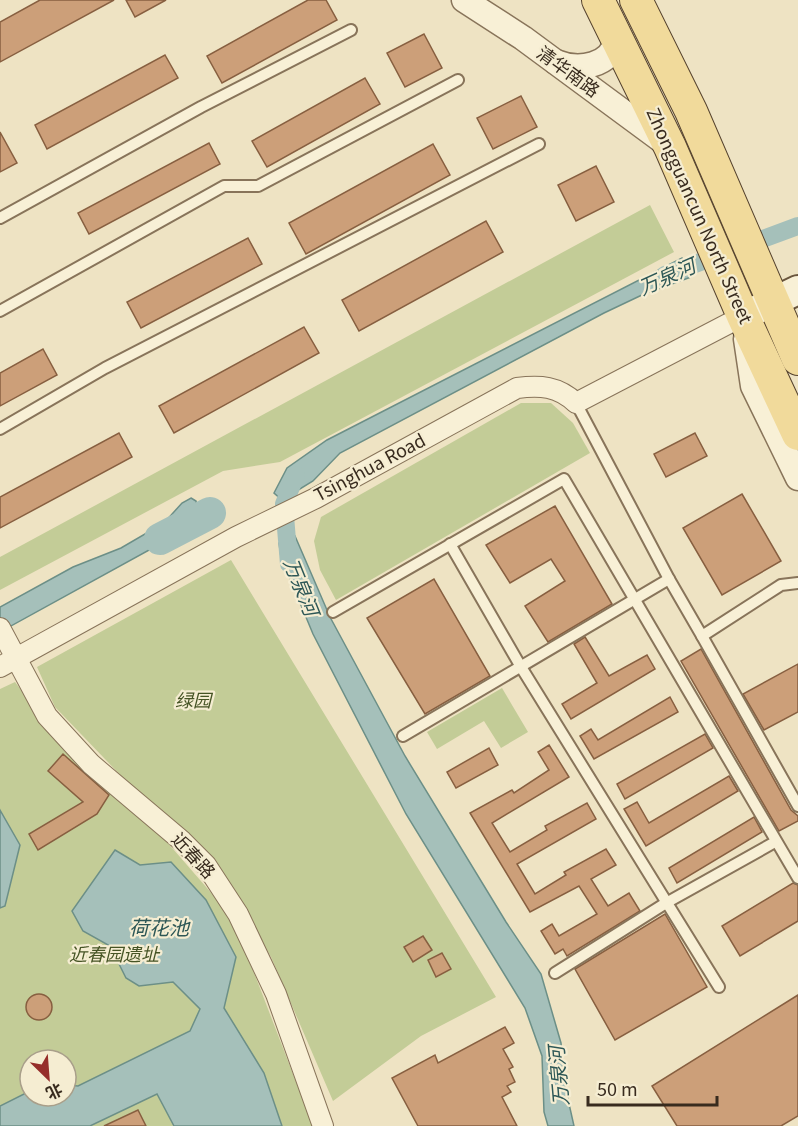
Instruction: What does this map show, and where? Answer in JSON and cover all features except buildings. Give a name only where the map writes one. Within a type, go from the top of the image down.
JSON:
[{"type":"main road","name":"Zhongguancun North Street","points":[[598,0],[670,147],[743,316],[798,434]]},
{"type":"main road","name":"Zhongguancun North Street","points":[[636,0],[691,111],[755,262],[791,296],[798,359]]},
{"type":"main road","points":[[743,316],[791,296]]},
{"type":"street","name":"清华南路","points":[[464,0],[552,60],[670,147]]},
{"type":"street","points":[[552,60],[568,66],[601,62],[610,54],[617,38]]},
{"type":"street","points":[[576,402],[743,316],[753,386],[798,478]]},
{"type":"street","name":"Tsinghua Road","points":[[0,667],[517,388],[538,385],[549,387],[567,394],[576,402]]},
{"type":"street","name":"近春路","points":[[3,633],[54,723],[91,764],[182,841],[212,875],[259,954],[323,1126]]},
{"type":"lane","points":[[0,218],[351,30]]},
{"type":"lane","points":[[0,310],[224,186],[258,186],[458,80]]},
{"type":"lane","points":[[0,429],[105,368],[539,144]]},
{"type":"lane","points":[[576,402],[669,579],[798,806]]},
{"type":"lane","points":[[333,612],[564,479],[798,878]]},
{"type":"lane","points":[[450,544],[521,667],[719,987]]},
{"type":"lane","points":[[404,736],[669,579]]},
{"type":"lane","points":[[702,636],[781,585],[798,583]]},
{"type":"lane","points":[[555,973],[666,903],[775,842]]},
{"type":"green space","points":[[650,205],[674,252],[280,462],[223,471],[0,590],[0,557]]},
{"type":"green space","points":[[521,403],[551,403],[573,423],[590,453],[336,600],[320,570],[314,541],[321,517]]},
{"type":"green space","name":"绿园","points":[[231,560],[496,997],[421,1036],[333,1101],[271,957],[212,858],[128,783],[55,707],[37,667]]},
{"type":"green space","name":"近春园遗址","points":[[15,682],[65,747],[154,827],[233,918],[313,1126],[0,1126],[0,689]]},
{"type":"green space","points":[[502,688],[528,732],[501,748],[484,721],[437,749],[427,732]]},
{"type":"water","points":[[682,258],[691,277],[644,294],[604,313],[340,453],[313,481],[282,500],[274,493],[287,468],[327,440]]},
{"type":"water","points":[[191,498],[196,501],[200,522],[0,632],[0,607],[73,567],[121,548],[164,523],[182,503]]},
{"type":"water","points":[[295,536],[330,617],[405,756],[506,922],[541,974],[561,1043],[565,1086],[574,1126],[548,1126],[544,1112],[542,1056],[525,1008],[406,814],[313,634],[281,557],[279,543]]},
{"type":"water","points":[[0,810],[20,845],[5,906],[0,908]]},
{"type":"water","name":"荷花池","points":[[115,850],[140,865],[171,862],[206,900],[236,957],[224,1008],[264,1073],[282,1126],[174,1126],[157,1094],[90,1126],[0,1126],[0,1106],[18,1097],[18,1108],[78,1108],[78,1086],[190,1031],[200,1009],[173,982],[139,986],[126,978],[110,946],[83,931],[72,911]]},
{"type":"waterway","name":"万泉河","points":[[665,275],[798,226]]},
{"type":"waterway","name":"万泉河","points":[[289,564],[284,504],[296,475]]},
{"type":"waterway","name":"万泉河","points":[[160,539],[210,513]]}]
